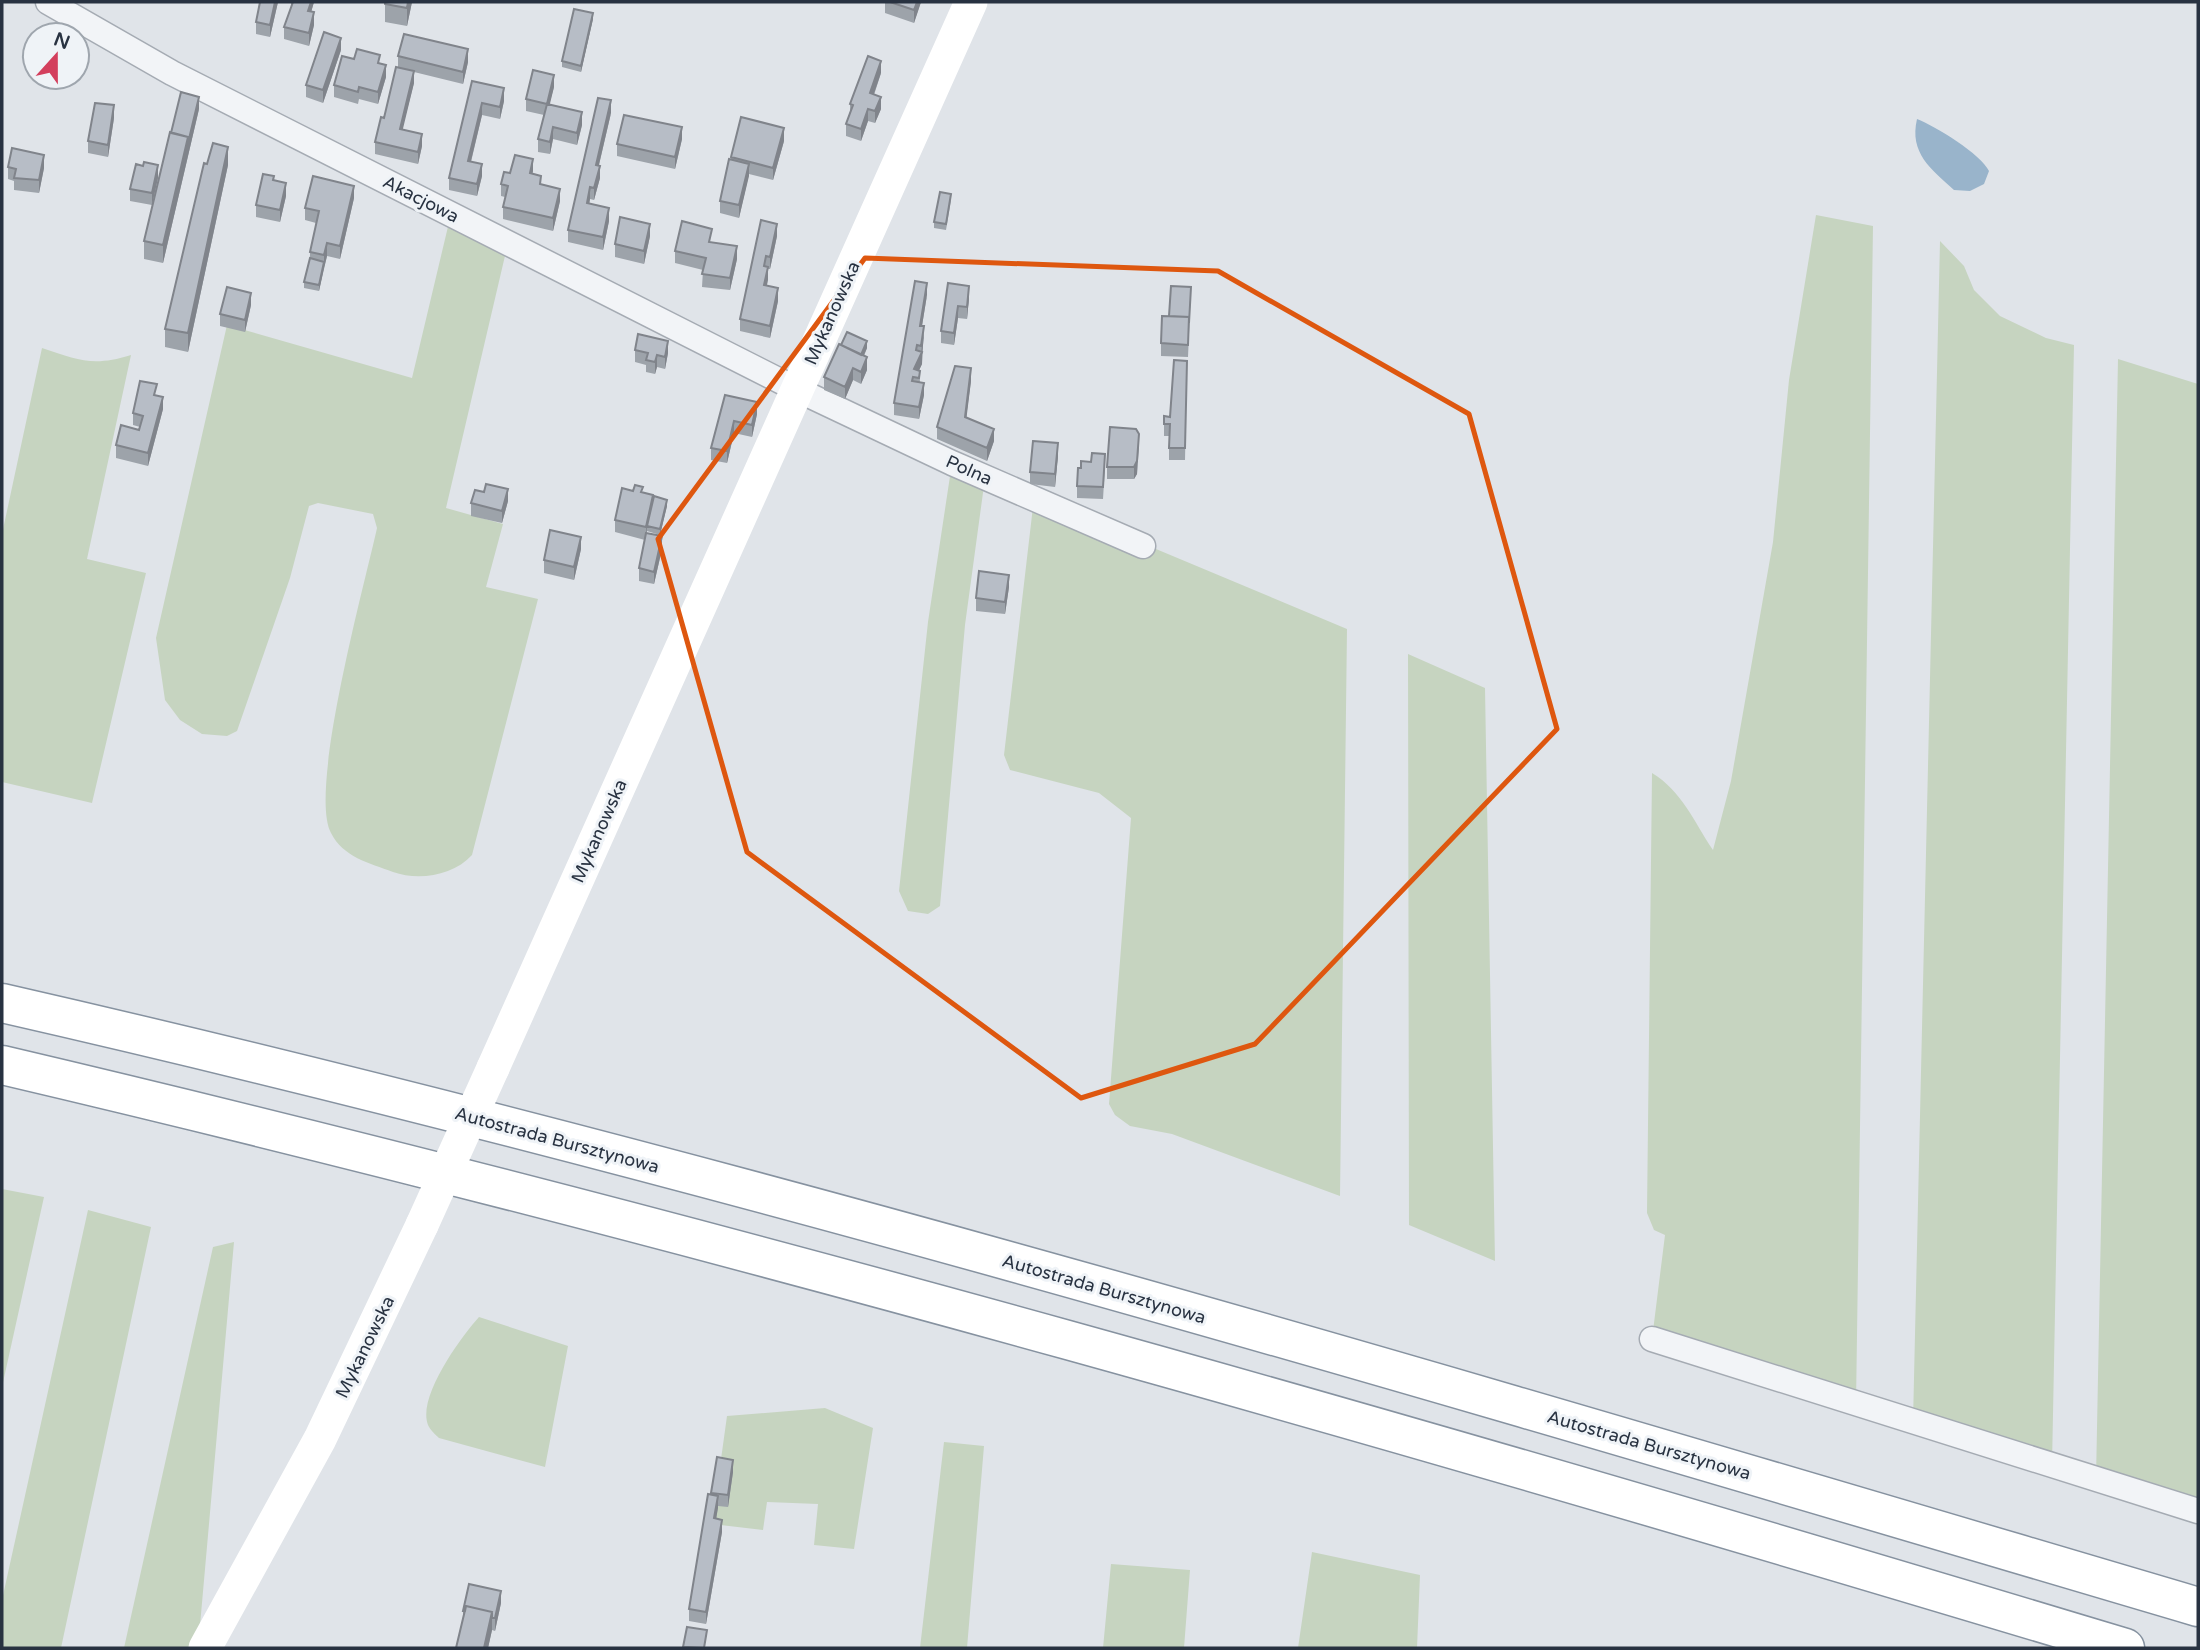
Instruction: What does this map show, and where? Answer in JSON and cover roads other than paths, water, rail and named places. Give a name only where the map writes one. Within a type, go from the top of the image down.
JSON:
[{"type":"highway","name":"Autostrada Bursztynowa","points":[[2,1003],[363,1090],[913,1235],[1487,1398],[2198,1607]]},
{"type":"highway","points":[[2,1066],[499,1187],[912,1297],[1500,1464],[2125,1648]]},
{"type":"main road","name":"Mykanowska","points":[[205,1648],[320,1439],[422,1225],[971,2]]},
{"type":"street","name":"Akacjowa","points":[[48,2],[172,73],[798,390]]},
{"type":"street","name":"Polna","points":[[798,390],[952,463],[1143,546]]},
{"type":"street","points":[[1652,1339],[2198,1511]]},
{"type":"water","points":[[1917,119],[1946,134],[1977,157],[1989,171],[1984,184],[1970,191],[1954,190],[1937,175],[1919,151],[1915,131]]}]
